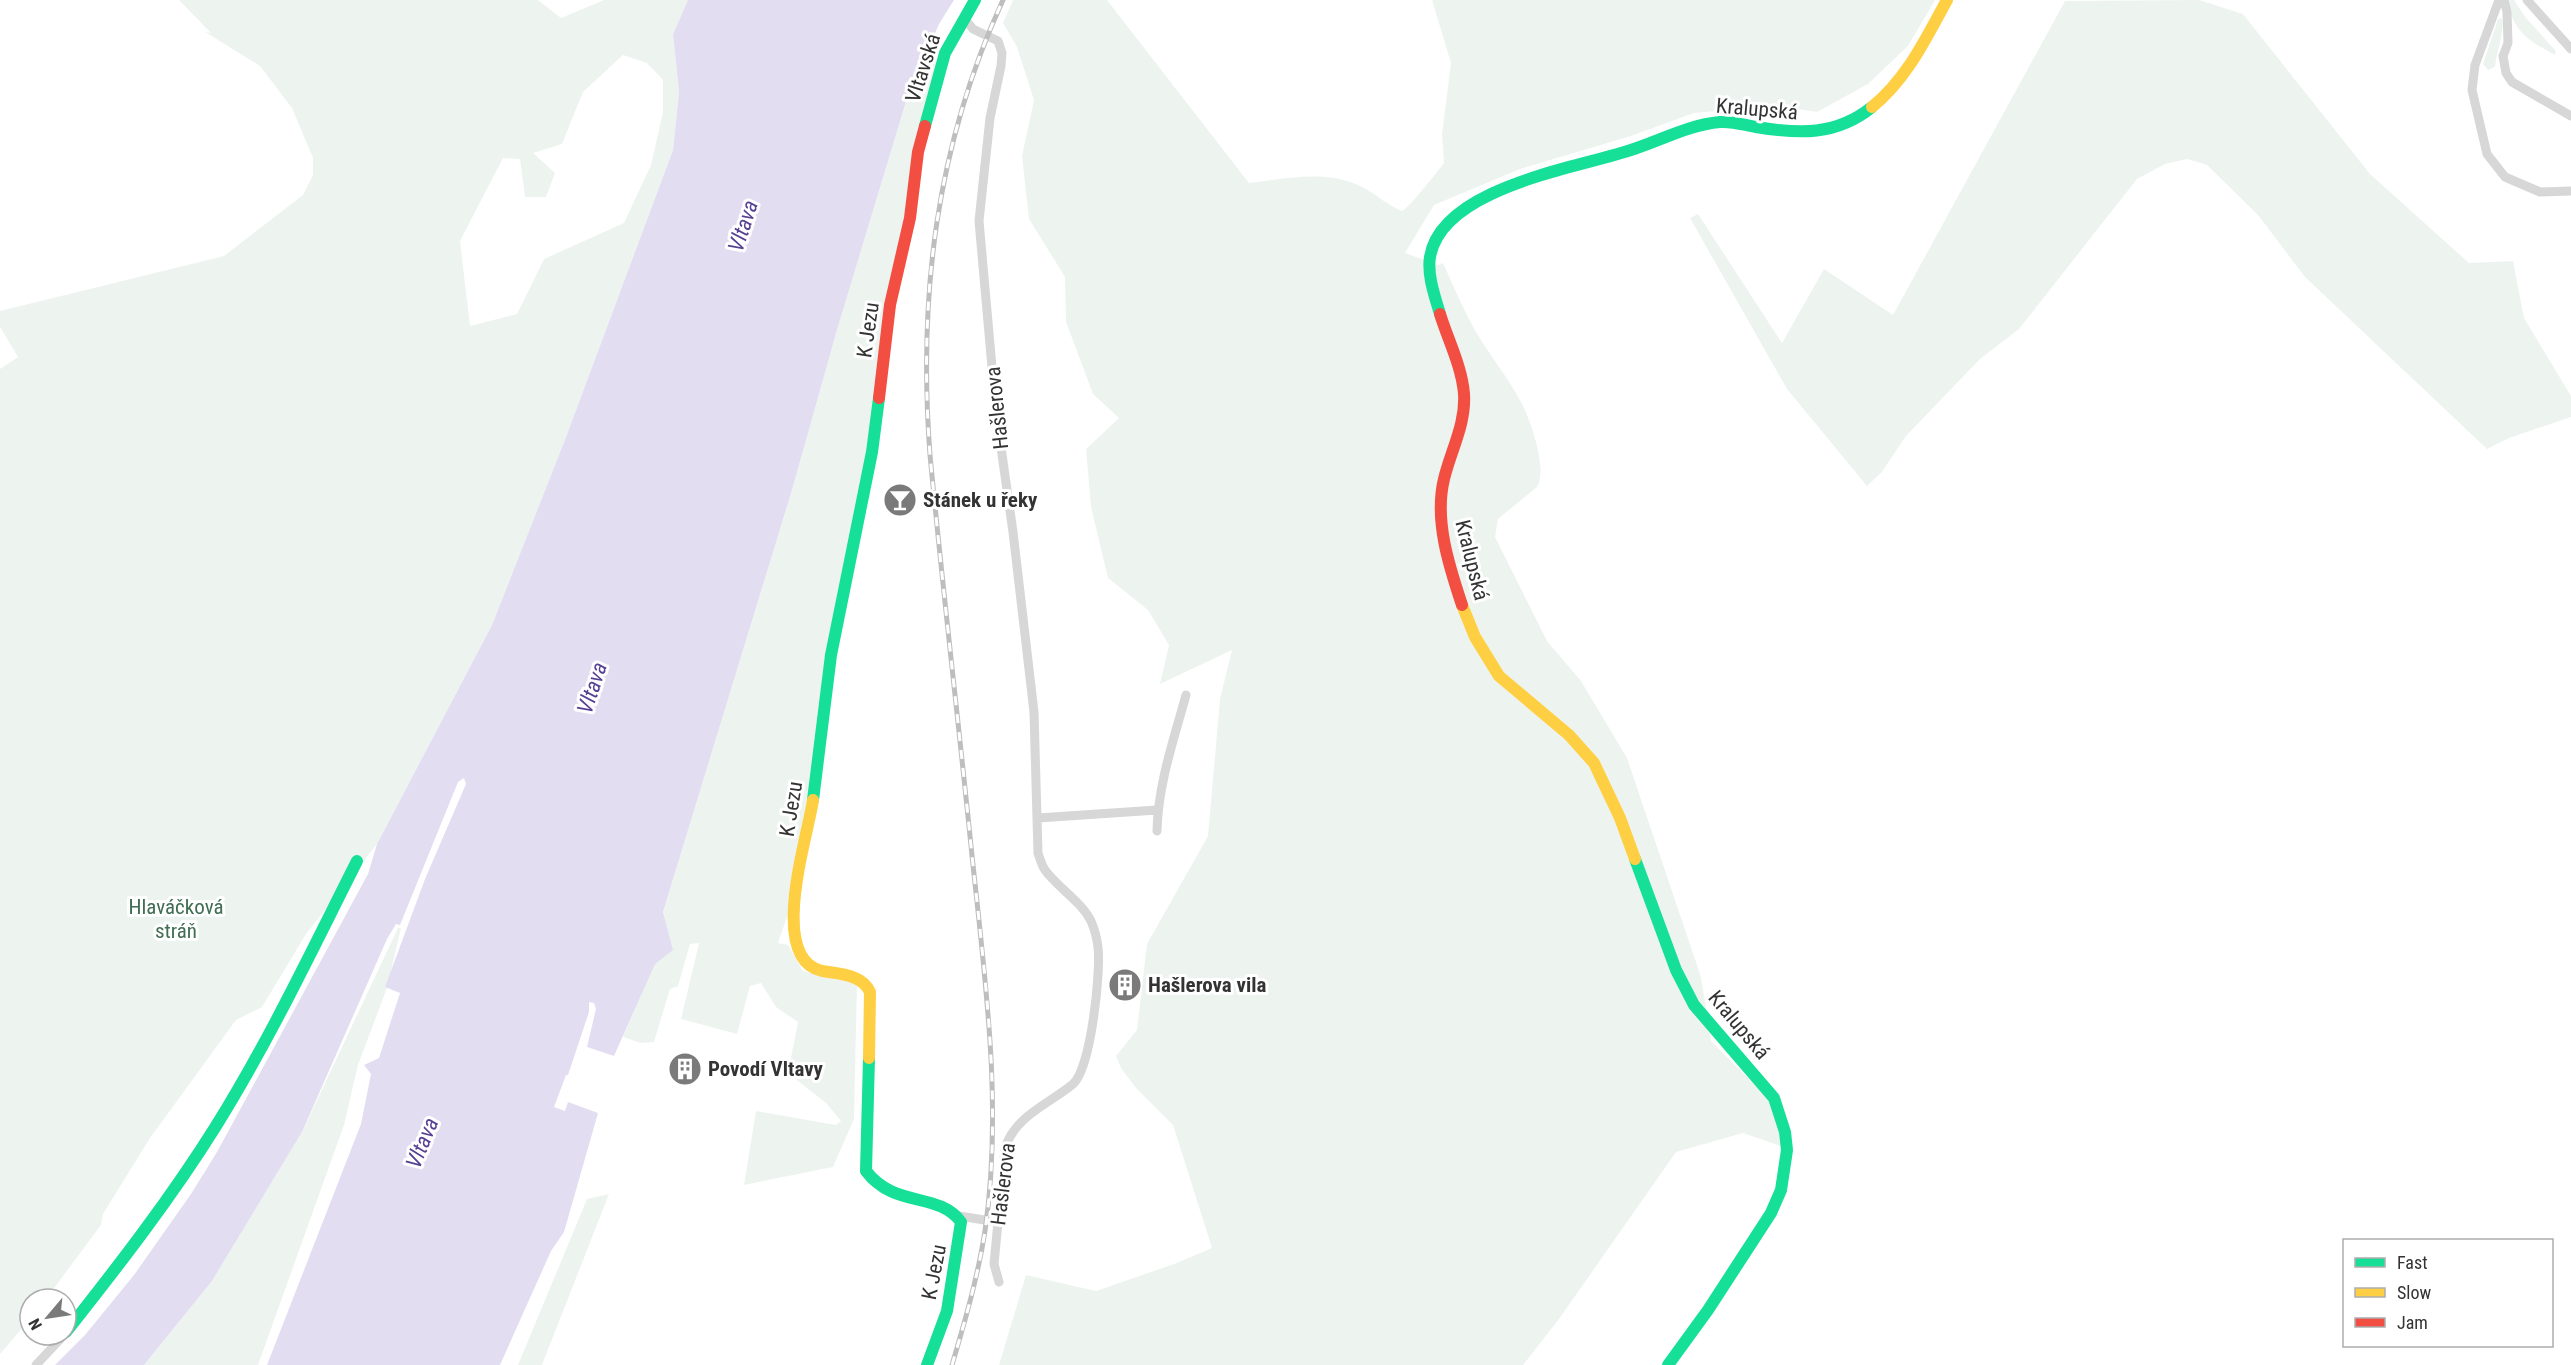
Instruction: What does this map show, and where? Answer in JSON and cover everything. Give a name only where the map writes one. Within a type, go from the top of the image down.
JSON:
[{"type":"street","name":"Vltavská","points":[[918,152],[945,52],[975,0]]},
{"type":"street","name":"Kralupská","points":[[1668,1365],[1708,1310],[1771,1213],[1781,1190],[1787,1150],[1785,1132],[1774,1098],[1751,1068],[1706,1021],[1676,970],[1620,818],[1605,782],[1594,763],[1569,735],[1489,665],[1468,624],[1440,516],[1442,482],[1460,433],[1464,392],[1431,283],[1430,257],[1436,241],[1449,223],[1464,211],[1485,198],[1542,173],[1633,150],[1694,126],[1719,122],[1791,132],[1821,131],[1847,124],[1878,103],[1905,75],[1947,0]]},
{"type":"street","points":[[2499,0],[2475,65],[2472,90],[2487,153],[2505,177],[2540,192],[2571,191]]},
{"type":"street","points":[[2504,0],[2507,12],[2508,43],[2503,56],[2506,73],[2512,82],[2571,116]]},
{"type":"street","points":[[2527,0],[2571,49]]},
{"type":"street","name":"Hašlerova","points":[[964,18],[973,29],[998,41],[1002,53],[990,118],[979,221],[996,412],[1034,712],[1038,853],[1045,870],[1090,920],[1098,946],[1098,979],[1083,1068],[1075,1083],[1058,1093],[1010,1132],[1005,1148],[1004,1180],[994,1264],[999,1282]]},
{"type":"street","name":"K Jezu","points":[[918,152],[910,218],[890,305],[872,452],[831,655],[813,803],[795,893],[792,926],[797,944],[807,963],[814,969],[859,979],[870,992],[866,1171],[871,1181],[884,1191],[952,1210],[959,1216],[962,1230],[947,1311],[927,1365]]},
{"type":"street","points":[[1157,831],[1157,810],[1186,695]]},
{"type":"street","points":[[1038,818],[1157,810]]},
{"type":"street","points":[[78,1317],[191,1166],[235,1095],[357,861]]},
{"type":"street","points":[[959,1216],[998,1222]]},
{"type":"street","points":[[36,1365],[53,1347]]},
{"type":"green space","name":"Hlaváčková stráň","points":[[179,0],[538,0],[561,18],[604,0],[688,0],[673,34],[679,92],[673,150],[566,437],[492,625],[377,844],[306,934],[262,1007],[236,1020],[150,1138],[103,1214],[101,1225],[55,1287],[18,1287],[18,1333],[0,1354],[0,369],[18,357],[0,327],[0,311],[224,256],[303,195],[313,175],[313,158],[292,108],[260,66],[205,32],[211,33]],"holes":[[[623,55],[647,63],[663,80],[663,112],[651,165],[624,223],[544,259],[517,314],[470,326],[460,241],[503,158],[520,159],[525,197],[546,197],[555,173],[533,153],[562,144],[583,92]]]},
{"type":"green space","points":[[1013,0],[1107,0],[1249,183],[1306,177],[1335,178],[1362,187],[1402,211],[1417,197],[1444,163],[1442,134],[1451,63],[1432,0],[1935,0],[1908,46],[1868,84],[1817,112],[1776,106],[1694,113],[1631,136],[1520,169],[1434,205],[1405,253],[1438,265],[1443,263],[1475,330],[1517,394],[1526,412],[1537,446],[1541,470],[1540,480],[1537,487],[1498,519],[1495,537],[1547,641],[1581,681],[1627,758],[1701,977],[1711,1041],[1775,1105],[1781,1146],[1743,1133],[1676,1152],[1559,1319],[1523,1365],[999,1365],[1026,1275],[1096,1291],[1212,1248],[1173,1125],[1136,1088],[1121,1068],[1116,1056],[1137,1030],[1147,944],[1208,836],[1220,699],[1232,650],[1160,684],[1169,645],[1148,610],[1108,578],[1091,507],[1086,449],[1119,418],[1093,394],[1066,322],[1065,277],[1029,219],[1022,156],[1034,100],[1017,47],[1003,23]]},
{"type":"green space","points":[[2199,0],[2243,14],[2370,174],[2469,263],[2513,261],[2524,318],[2571,396],[2571,417],[2509,438],[2487,449],[2305,277],[2258,215],[2207,165],[2187,159],[2165,164],[2137,179],[2019,329],[1980,359],[1906,436],[1881,473],[1867,486],[1787,389],[1690,218],[1698,214],[1782,343],[1824,269],[1893,315],[2065,1]]},
{"type":"green space","points":[[2510,0],[2514,0],[2526,18],[2556,51],[2555,55],[2531,41],[2520,30],[2507,5]]},
{"type":"green space","points":[[2502,18],[2495,67],[2488,70],[2483,64],[2498,19]]},
{"type":"green space","points":[[925,59],[943,62],[918,152],[795,893],[778,943],[788,945],[803,971],[857,984],[854,1119],[833,1167],[744,1185],[756,1111],[836,1125],[841,1121],[826,1103],[788,1073],[798,1022],[776,1007],[761,983],[750,986],[737,1034],[681,1019],[699,943],[690,944],[678,986],[670,989],[654,1042],[641,1043],[623,1037],[654,964],[671,948],[663,912],[792,490],[837,330],[908,95]]},
{"type":"green space","points":[[398,928],[401,928],[387,988],[358,1065],[344,1125],[258,1365],[144,1365],[212,1281],[302,1132]]},
{"type":"green space","points":[[609,1194],[542,1365],[518,1365],[587,1199]]},
{"type":"water","name":"Vltava","points":[[688,0],[954,0],[939,24],[908,95],[837,330],[792,490],[663,912],[673,950],[655,964],[614,1056],[587,1047],[596,1009],[594,1003],[589,1002],[589,1012],[568,1075],[566,1075],[554,1107],[565,1111],[568,1102],[598,1113],[564,1232],[551,1251],[500,1365],[267,1365],[361,1124],[371,1074],[364,1065],[379,1058],[400,993],[385,987],[425,879],[466,784],[464,778],[458,782],[400,925],[396,924],[387,939],[302,1132],[212,1281],[144,1365],[55,1365],[73,1347],[78,1347],[78,1342],[134,1275],[191,1194],[217,1152],[368,874],[377,844],[492,625],[566,437],[673,150],[679,92],[673,34]]},
{"type":"railway","points":[[952,1365],[975,1282],[985,1231],[990,1182],[992,1083],[990,1033],[930,455],[927,337],[930,280],[947,166],[980,55],[1003,0]]},
{"type":"traffic: fast","points":[[925,126],[945,53],[975,0]]},
{"type":"traffic: fast","points":[[1440,314],[1431,278],[1430,257],[1439,234],[1457,215],[1482,199],[1541,175],[1634,149],[1707,124],[1729,122],[1787,131],[1817,131],[1845,123],[1872,107]]},
{"type":"traffic: fast","points":[[813,800],[831,655],[872,452],[879,398]]},
{"type":"traffic: fast","points":[[1635,859],[1676,970],[1694,1005],[1774,1098],[1785,1132],[1787,1150],[1781,1190],[1771,1213],[1708,1310],[1668,1365]]},
{"type":"traffic: fast","points":[[78,1317],[163,1205],[216,1126],[272,1028],[357,861]]},
{"type":"traffic: fast","points":[[869,1058],[866,1171],[877,1183],[890,1191],[941,1206],[952,1212],[961,1222],[947,1311],[927,1365]]},
{"type":"traffic: slow","points":[[1872,107],[1906,71],[1947,0]]},
{"type":"traffic: slow","points":[[1462,605],[1475,637],[1499,676],[1569,735],[1594,763],[1620,818],[1635,859]]},
{"type":"traffic: slow","points":[[813,800],[795,894],[794,921],[797,944],[806,962],[822,971],[856,978],[870,992],[869,1058]]},
{"type":"traffic: jam","points":[[879,398],[890,305],[910,218],[918,152],[925,126]]},
{"type":"traffic: jam","points":[[1440,314],[1458,364],[1464,394],[1463,416],[1441,495],[1444,543],[1462,605]]},
{"type":"place","name":"Stánek u řeky","points":[[900,500]]},
{"type":"place","name":"Hašlerova vila","points":[[1125,985]]},
{"type":"place","name":"Povodí Vltavy","points":[[685,1069]]}]
